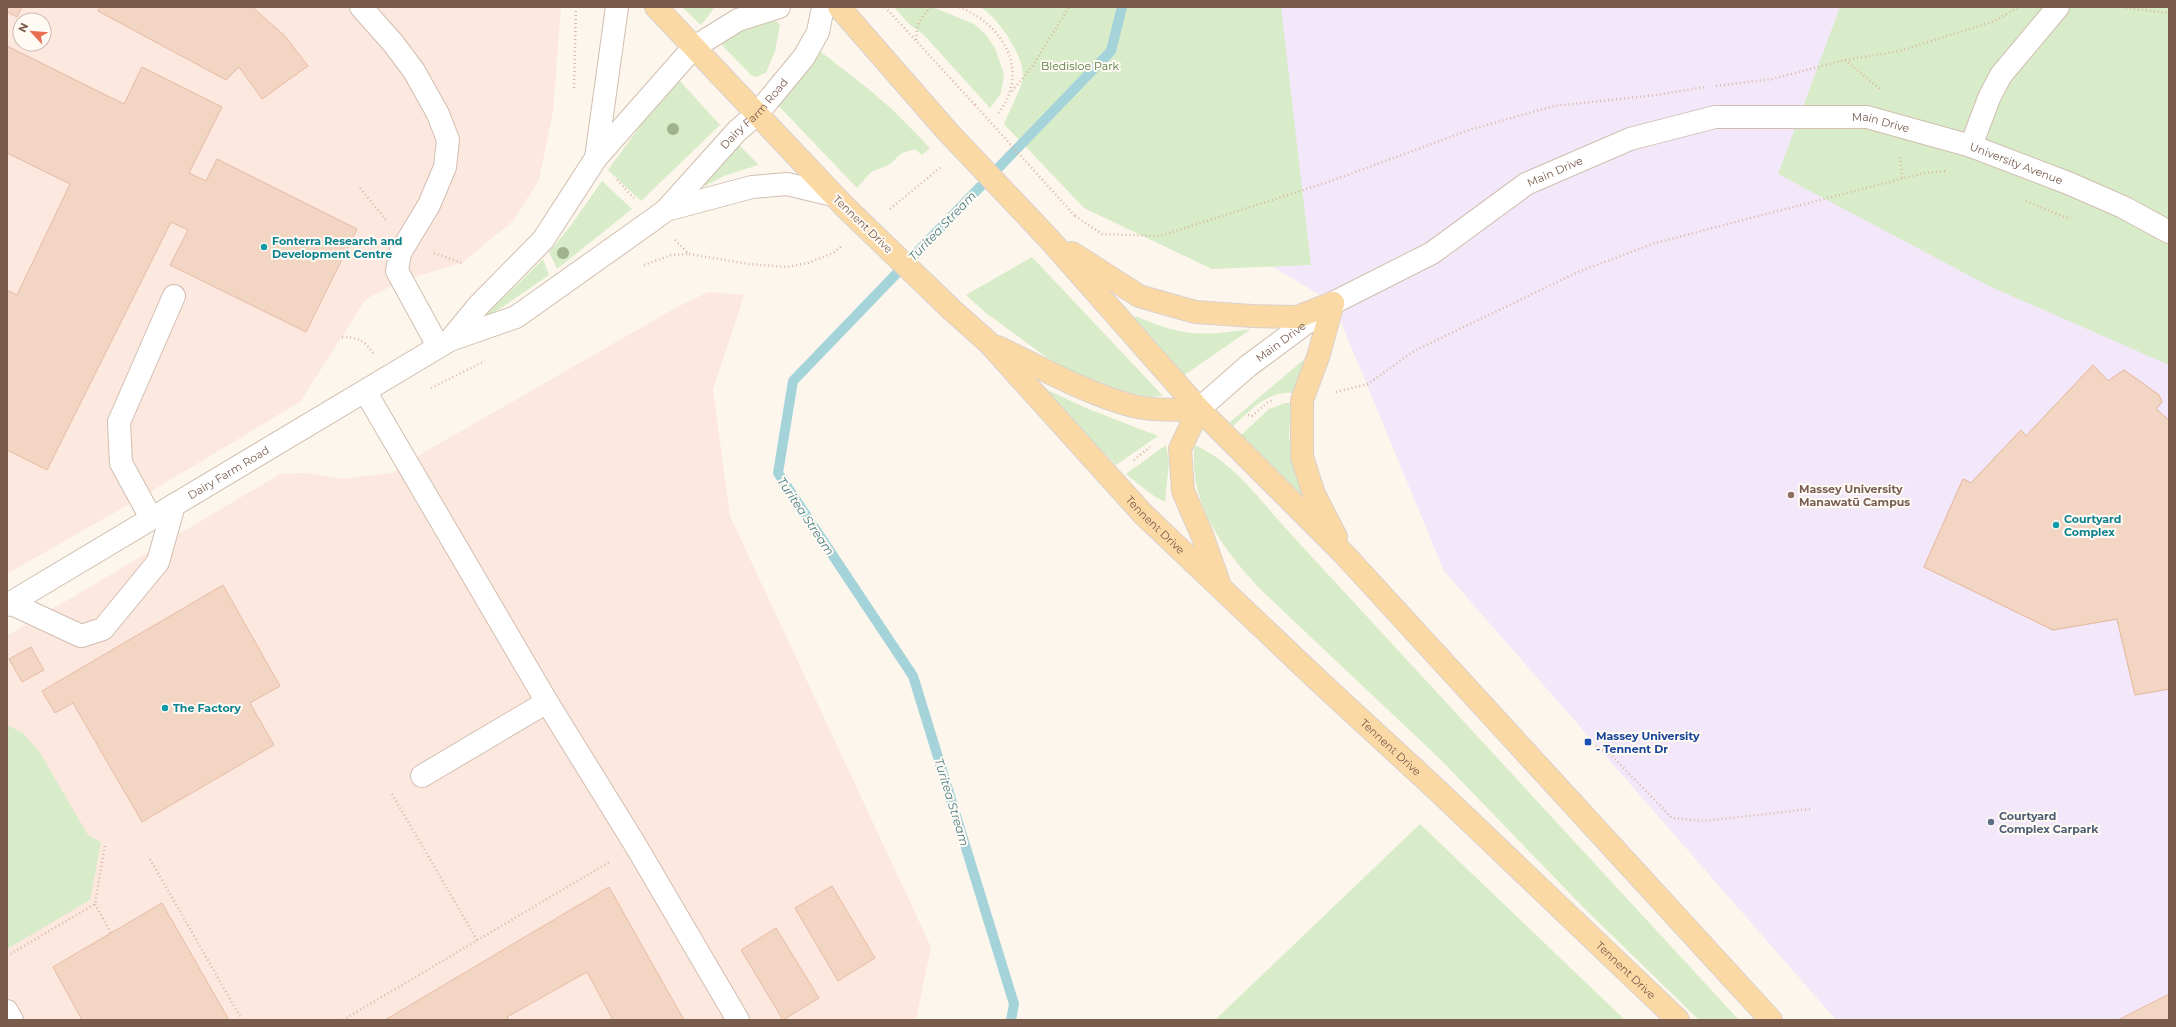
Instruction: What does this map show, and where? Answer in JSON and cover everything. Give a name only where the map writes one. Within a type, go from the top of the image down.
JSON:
[{"type":"main road","name":"Tennent Drive","points":[[656,7],[839,201],[952,310],[988,342],[1110,479],[1321,684],[1436,789],[1678,1020]]},
{"type":"main road","points":[[839,7],[947,131],[1050,240],[1199,409],[1344,554],[1771,1020]]},
{"type":"main road","points":[[1050,240],[1139,296],[1195,312],[1252,316],[1297,316],[1333,303]]},
{"type":"main road","points":[[1333,303],[1318,357],[1302,400],[1302,457],[1314,494],[1344,554]]},
{"type":"main road","points":[[988,342],[1098,394],[1130,405],[1173,410],[1199,409]]},
{"type":"main road","points":[[1199,409],[1180,449],[1183,490],[1202,535],[1221,588]]},
{"type":"street","points":[[361,7],[394,43],[414,71],[438,114],[448,140],[445,168],[429,205],[400,253],[397,271],[444,343]]},
{"type":"street","name":"Dairy Farm Road","points":[[596,158],[617,7]]},
{"type":"street","name":"Dairy Farm Road","points":[[444,343],[543,240],[596,158],[694,48],[738,20],[779,7]]},
{"type":"street","name":"Dairy Farm Road","points":[[8,604],[444,343],[516,317],[666,210],[737,131],[757,114],[804,57],[818,32],[822,7]]},
{"type":"street","name":"University Avenue","points":[[2058,7],[2001,75],[1989,98],[1971,146],[2068,183],[2123,207],[2169,232]]},
{"type":"street","name":"Main Drive","points":[[1199,409],[1248,366],[1333,303],[1432,253],[1526,184],[1630,139],[1715,117],[1867,117],[1971,146]]},
{"type":"street","name":"Dairy Farm Road","points":[[666,210],[752,187],[787,184],[839,201]]},
{"type":"street","points":[[152,518],[121,463],[119,422],[174,296]]},
{"type":"street","points":[[365,391],[547,702],[636,846],[738,1020]]},
{"type":"street","points":[[8,604],[81,636],[103,629],[158,562],[174,505]]},
{"type":"street","points":[[422,776],[547,702]]},
{"type":"street","points":[[7,1011],[12,1020]]},
{"type":"path","points":[[574,93],[576,7]]},
{"type":"path","points":[[886,7],[1075,216],[1102,234],[1160,236],[1331,181],[1472,129],[1554,106],[1656,95],[1772,79],[1845,60],[1899,51],[1995,21],[2018,7]]},
{"type":"path","points":[[916,40],[916,29],[919,22],[923,15],[931,7]]},
{"type":"path","points":[[959,7],[987,22],[1004,46],[1012,62],[1014,76],[1011,91],[1007,103],[997,115]]},
{"type":"path","points":[[1011,91],[1032,67],[1068,7]]},
{"type":"path","points":[[2126,8],[2169,14]]},
{"type":"path","points":[[1845,60],[1883,92]]},
{"type":"path","points":[[1900,157],[1902,178]]},
{"type":"path","points":[[889,210],[945,164]]},
{"type":"path","points":[[1368,384],[1414,351],[1578,272],[1655,243],[1902,178],[1924,173],[1951,171]]},
{"type":"path","points":[[2021,199],[2064,217]]},
{"type":"path","points":[[671,236],[689,254],[749,264],[787,267],[814,261],[832,253],[847,242]]},
{"type":"path","points":[[342,336],[356,337],[364,341],[378,359]]},
{"type":"path","points":[[1588,742],[1611,755],[1672,818],[1704,821],[1810,809]]},
{"type":"path","points":[[392,794],[477,940]]},
{"type":"path","points":[[105,844],[95,904],[111,932]]},
{"type":"path","points":[[343,1020],[636,846]]},
{"type":"path","points":[[150,859],[242,1020]]},
{"type":"path","points":[[7,956],[95,904]]},
{"type":"shaded area","points":[[7,7],[561,7],[553,112],[539,180],[513,221],[462,263],[401,281],[366,299],[300,402],[140,498],[7,574]]},
{"type":"shaded area","name":"Massey University Manawatū Campus","points":[[1172,7],[2169,7],[2169,1020],[1836,1020],[1444,571],[1333,303],[1096,160]]},
{"type":"shaded area","points":[[708,292],[744,295],[713,390],[730,516],[931,947],[916,1020],[7,1020],[7,636],[280,474],[306,473],[342,479],[392,473],[423,453],[677,307]]},
{"type":"green space","points":[[682,7],[715,7],[701,25]]},
{"type":"green space","points":[[894,7],[932,7],[974,24],[986,35],[995,48],[1004,74],[1001,93],[990,108],[924,35],[909,24]]},
{"type":"green space","name":"Bledisloe Park","points":[[980,7],[1281,7],[1311,265],[1212,269],[1084,208],[1004,124],[1022,83],[1023,78],[1020,59],[1002,28],[995,19]]},
{"type":"green space","points":[[1840,7],[2169,7],[2169,365],[1989,286],[1778,174]]},
{"type":"green space","points":[[771,15],[780,25],[775,51],[766,73],[756,77],[752,76],[719,42]]},
{"type":"green space","points":[[816,48],[894,111],[930,148],[922,155],[915,149],[902,153],[889,165],[871,172],[857,188],[775,102]]},
{"type":"green space","points":[[680,81],[720,125],[641,201],[608,170],[644,121]]},
{"type":"green space","points":[[738,144],[758,165],[724,176],[699,189]]},
{"type":"green space","points":[[602,181],[632,209],[557,269],[549,252],[569,228]]},
{"type":"green space","points":[[1032,257],[1163,396],[1150,397],[1127,393],[1060,367],[986,313],[966,295]]},
{"type":"green space","points":[[543,259],[549,275],[485,319],[483,318],[483,315]]},
{"type":"green space","points":[[1136,316],[1166,328],[1192,333],[1205,334],[1251,329],[1183,376],[1134,319]]},
{"type":"green space","points":[[1308,356],[1294,393],[1284,393],[1267,398],[1252,408],[1231,428],[1229,423]]},
{"type":"green space","points":[[1039,386],[1086,408],[1158,436],[1116,465]]},
{"type":"green space","points":[[1285,403],[1291,403],[1289,438],[1307,503],[1239,437],[1269,409]]},
{"type":"green space","points":[[1166,445],[1169,462],[1165,502],[1151,494],[1126,474]]},
{"type":"green space","points":[[1195,445],[1222,462],[1246,483],[1288,531],[1739,1020],[1699,1020],[1583,907],[1440,759],[1259,588],[1225,547],[1207,517],[1196,484],[1194,466]]},
{"type":"green space","points":[[7,725],[23,733],[39,751],[88,835],[101,842],[90,900],[7,949]]},
{"type":"green space","points":[[1420,824],[1625,1020],[1215,1020]]},
{"type":"building","points":[[7,7],[22,7],[20,12],[12,12],[12,14],[7,12]]},
{"type":"building","points":[[100,7],[252,7],[285,36],[308,66],[262,99],[239,67],[226,80],[98,11]]},
{"type":"building","name":"Fonterra Research and Development Centre","points":[[7,46],[12,48],[12,52],[19,52],[124,104],[142,67],[222,107],[189,173],[206,181],[217,159],[357,229],[306,332],[170,265],[188,230],[171,222],[47,470],[7,450],[7,290],[17,295],[70,184],[7,153]]},
{"type":"building","name":"Courtyard Complex","points":[[2093,365],[2108,381],[2124,370],[2159,395],[2162,402],[2156,409],[2169,420],[2169,689],[2135,695],[2117,619],[2053,630],[1924,567],[1963,479],[1971,483],[2021,430],[2026,436]],"holes":[[[2116,467],[2155,493],[2161,528],[2084,547],[2013,518],[2021,501],[2047,480],[2077,508]]]},
{"type":"building","name":"Courtyard Complex","points":[[2093,365],[2108,381],[2124,370],[2159,395],[2162,402],[2156,409],[2169,420],[2169,689],[2135,695],[2117,619],[2053,630],[1924,567],[1963,479],[1971,483],[2021,430],[2026,436]]},
{"type":"building","name":"The Factory","points":[[223,585],[280,686],[250,703],[274,745],[142,822],[73,703],[55,713],[42,691]]},
{"type":"building","points":[[31,647],[44,670],[22,682],[9,659]]},
{"type":"building","points":[[832,886],[875,958],[838,981],[795,908]]},
{"type":"building","points":[[609,887],[684,1020],[613,1020],[587,972],[507,1017],[509,1020],[385,1020]]},
{"type":"building","points":[[162,903],[229,1020],[82,1020],[53,967]]},
{"type":"building","points":[[776,928],[819,998],[783,1020],[741,950]]},
{"type":"building","points":[[2169,994],[2169,1020],[2118,1020]]},
{"type":"waterway","name":"Turitea Stream","points":[[1011,1020],[1014,1004],[913,676],[778,473],[793,381],[1111,51],[1122,7]]},
{"type":"place","name":"Fonterra Research and Development Centre","points":[[264,247]]},
{"type":"place","name":"Massey University Manawatū Campus","points":[[1791,495]]},
{"type":"place","name":"Courtyard Complex","points":[[2056,525]]},
{"type":"place","name":"The Factory","points":[[165,708]]},
{"type":"place","name":"Massey University - Tennent Dr","points":[[1588,742]]},
{"type":"place","name":"Courtyard Complex Carpark","points":[[1991,822]]}]
